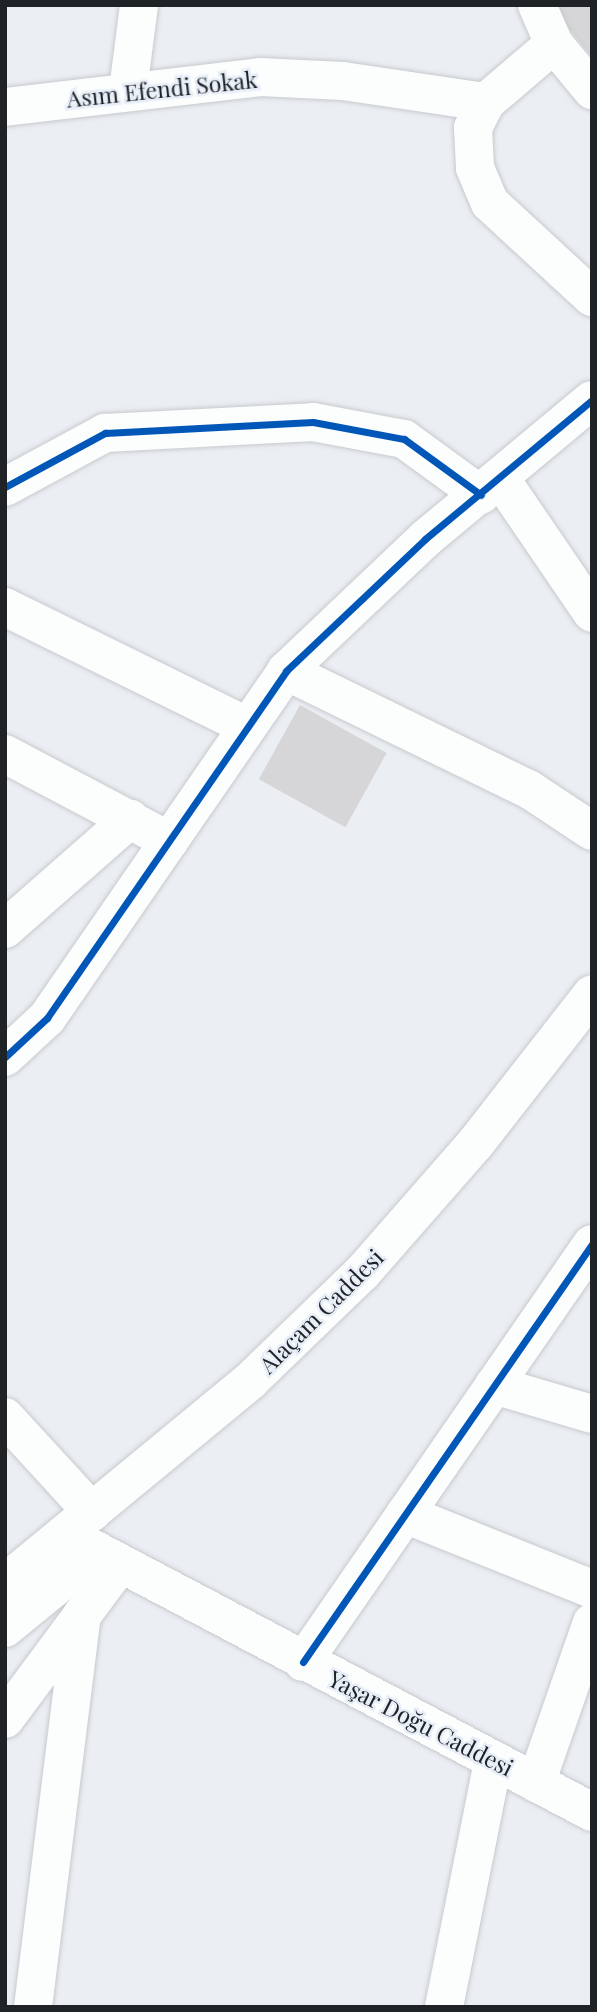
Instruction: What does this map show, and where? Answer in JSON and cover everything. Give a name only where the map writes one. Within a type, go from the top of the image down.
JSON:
[{"type":"street","points":[[128,90],[139,5]]},
{"type":"street","points":[[537,5],[554,44],[591,89]]},
{"type":"street","points":[[554,44],[486,102],[473,128],[481,187],[503,217],[592,297]]},
{"type":"street","name":"Asım Efendi Sokak","points":[[5,107],[128,90],[260,77],[343,81],[486,102]]},
{"type":"street","points":[[5,1057],[47,1018],[286,671],[425,539],[592,400]]},
{"type":"street","points":[[5,486],[13,477],[105,432],[313,422],[404,439],[491,486],[592,613]]},
{"type":"street","points":[[5,607],[247,726]]},
{"type":"street","points":[[286,671],[530,790],[592,831]]},
{"type":"street","points":[[5,754],[169,841]]},
{"type":"street","points":[[5,929],[130,818]]},
{"type":"street","name":"Alaçam Caddesi","points":[[5,1583],[250,1381],[362,1273],[475,1144],[592,994]]},
{"type":"street","points":[[303,1662],[590,1250]]},
{"type":"street","points":[[494,1385],[592,1414]]},
{"type":"street","name":"Yaşar Doğu Caddesi","points":[[5,1417],[78,1523],[109,1558],[592,1812]]},
{"type":"street","points":[[405,1514],[592,1589]]},
{"type":"street","points":[[5,1719],[82,1615],[109,1558]]},
{"type":"street","points":[[5,1628],[109,1558]]},
{"type":"street","points":[[33,2007],[82,1615]]},
{"type":"street","points":[[536,1783],[592,1622]]},
{"type":"street","points":[[444,2007],[493,1761]]},
{"type":"building","points":[[554,5],[592,5],[592,57],[560,18]]},
{"type":"building","points":[[300,705],[387,753],[345,827],[259,779]]},
{"type":"cycle path","points":[[5,1057],[47,1018],[286,671],[425,539],[592,400]]},
{"type":"cycle path","points":[[5,487],[105,433],[313,422],[404,439],[481,495]]},
{"type":"cycle path","points":[[303,1662],[592,1244]]}]
